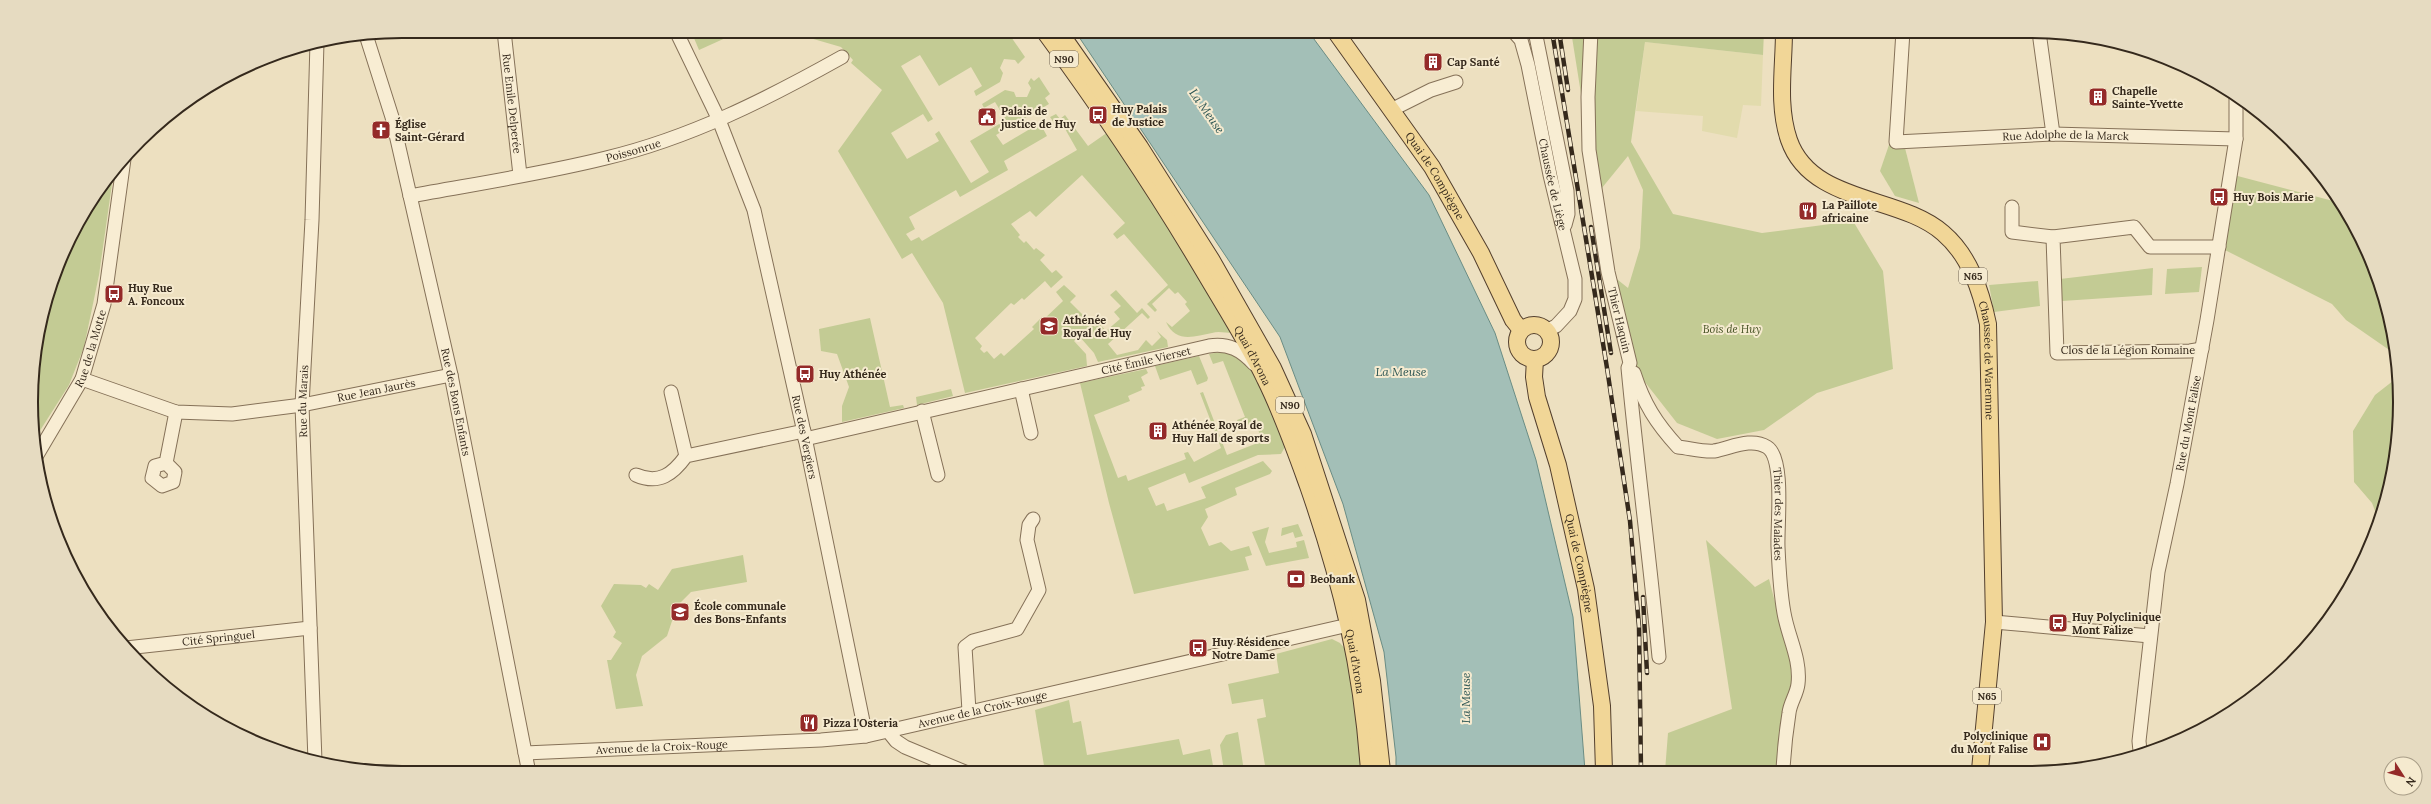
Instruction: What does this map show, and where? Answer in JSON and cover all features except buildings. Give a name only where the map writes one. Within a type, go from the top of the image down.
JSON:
[{"type":"main road","name":"Quai d'Arona","points":[[1049,38],[1085,87],[1169,213],[1262,372],[1296,452],[1356,623],[1369,766]]},
{"type":"main road","name":"Quai d'Arona","points":[[1064,38],[1136,141],[1191,227],[1245,316],[1272,368],[1308,447],[1340,543],[1356,623],[1372,681],[1381,766]]},
{"type":"main road","name":"Quai de Compiègne","points":[[1340,38],[1393,109],[1432,167],[1460,213],[1513,320],[1521,330]]},
{"type":"main road","name":"Chaussée de Waremme","points":[[1784,38],[1782,112],[1789,141],[1801,159],[1815,174],[1835,186],[1889,207],[1917,215],[1943,233],[1968,265],[1982,299],[1988,324],[1994,622],[1980,766]]},
{"type":"main road","points":[[1534,324],[1548,330],[1551,345],[1542,357],[1535,360],[1527,358],[1518,349],[1517,337],[1521,330],[1534,324]]},
{"type":"main road","name":"Quai de Compiègne","points":[[1535,360],[1534,377],[1538,397],[1558,465],[1586,589],[1602,706],[1604,766]]},
{"type":"street","name":"Rue Emile Delperée","points":[[505,38],[520,175]]},
{"type":"street","name":"Rue des Vergiers","points":[[679,38],[719,120],[754,210],[805,435],[866,736]]},
{"type":"street","name":"Chaussée de Liège","points":[[1519,38],[1575,279],[1575,299],[1565,319],[1548,330]]},
{"type":"street","points":[[1536,38],[1567,191],[1568,214],[1564,231]]},
{"type":"street","name":"Thier Haquin","points":[[1591,38],[1588,97],[1590,150],[1608,272],[1630,363],[1628,368],[1633,419],[1650,554],[1659,657]]},
{"type":"street","name":"Rue Adolphe de la Marck","points":[[1903,38],[1896,142],[2052,134],[2236,139]]},
{"type":"street","points":[[2040,38],[2052,134]]},
{"type":"street","name":"Rue des Bons Enfants","points":[[368,40],[392,117],[451,375],[528,766]]},
{"type":"street","name":"Rue du Marais","points":[[315,755],[302,405],[312,220],[317,48]]},
{"type":"street","name":"Poissonrue","points":[[410,196],[607,158],[682,135],[719,120],[779,92],[842,57]]},
{"type":"street","points":[[1393,109],[1430,90],[1456,82]]},
{"type":"street","name":"Rue du Mont Falise","points":[[2140,749],[2139,741],[2158,572],[2177,484],[2219,247],[2236,139],[2236,102]]},
{"type":"street","name":"Rue de la Motte","points":[[41,447],[82,379],[104,304],[123,168]]},
{"type":"street","points":[[2012,207],[2012,232],[2053,237],[2134,227],[2150,247],[2219,247]]},
{"type":"street","name":"Clos de la Légion Romaine","points":[[2053,237],[2057,352],[2190,351],[2202,349]]},
{"type":"street","name":"Cité Émile Vierset","points":[[686,456],[805,435],[922,411],[1221,344],[1234,347],[1244,354],[1262,372]]},
{"type":"street","name":"Thier des Malades","points":[[1630,363],[1642,398],[1657,424],[1678,447],[1713,451],[1739,444],[1758,444],[1768,447],[1774,454],[1779,474],[1777,517],[1779,582],[1784,615],[1798,661],[1798,685],[1789,712],[1783,766]]},
{"type":"street","name":"Rue Jean Jaurès","points":[[82,379],[176,412],[232,414],[302,405],[451,375]]},
{"type":"street","points":[[1021,389],[1032,433]]},
{"type":"street","points":[[636,475],[647,480],[668,475],[675,471],[686,456],[671,392]]},
{"type":"street","points":[[922,411],[938,475]]},
{"type":"street","points":[[166,463],[176,412]]},
{"type":"street","points":[[969,711],[965,647],[973,641],[1017,629],[1038,594],[1039,586],[1027,540],[1027,533],[1033,519]]},
{"type":"street","points":[[1994,622],[2150,636]]},
{"type":"street","name":"Avenue de la Croix-Rouge","points":[[525,753],[827,740],[866,736],[969,711],[1079,688],[1356,623]]},
{"type":"street","name":"Cité Springuel","points":[[133,647],[310,628]]},
{"type":"street","points":[[888,731],[896,742],[939,766]]},
{"type":"shaded area","points":[[1645,42],[1763,55],[1761,106],[1743,105],[1737,138],[1702,131],[1703,116],[1636,111]]},
{"type":"green space","points":[[694,38],[726,38],[699,50]]},
{"type":"green space","points":[[810,38],[1012,38],[1025,57],[1018,64],[1015,60],[1004,59],[1000,68],[1003,73],[1000,82],[976,96],[974,91],[982,86],[971,67],[939,86],[920,55],[901,66],[933,119],[928,122],[923,114],[891,133],[907,159],[939,141],[935,134],[939,131],[971,183],[989,172],[970,141],[1006,120],[995,102],[984,108],[982,104],[1005,90],[1014,92],[1016,97],[1027,97],[1031,88],[1028,83],[1031,78],[1034,81],[1039,77],[1050,94],[1045,98],[1049,104],[996,135],[1003,145],[1040,123],[1047,136],[1004,161],[1008,170],[960,197],[956,190],[909,217],[915,229],[906,234],[911,241],[919,237],[922,241],[1077,150],[1064,127],[1059,130],[1050,117],[1056,114],[1060,119],[1065,115],[1088,146],[1108,132],[1118,140],[1232,333],[1217,332],[1186,337],[1180,336],[1170,329],[1166,322],[1172,327],[1190,311],[1185,304],[1187,302],[1178,292],[1175,294],[1169,288],[1152,304],[1157,310],[1155,312],[1147,304],[1168,285],[1124,234],[1117,239],[1113,234],[1125,223],[1082,175],[1036,217],[1030,211],[1011,224],[1020,235],[1018,237],[1024,243],[1026,241],[1034,250],[1036,248],[1045,255],[1040,260],[1052,273],[1056,270],[1063,277],[1051,288],[1045,281],[1024,300],[1022,298],[1014,305],[1011,303],[975,338],[982,346],[980,349],[984,353],[987,351],[994,359],[1001,353],[1004,356],[1034,329],[1032,327],[1040,319],[1042,321],[1063,301],[1056,292],[1064,285],[1076,296],[1070,302],[1095,327],[1099,323],[1106,331],[1120,319],[1114,312],[1121,306],[1110,295],[1116,290],[1137,313],[1142,308],[1150,317],[1148,319],[1142,313],[1108,344],[1117,355],[1138,350],[1146,340],[1152,346],[1161,337],[1157,331],[1167,340],[1168,347],[1098,362],[1094,353],[1079,336],[1074,341],[1086,354],[1087,366],[965,393],[943,303],[912,253],[902,259],[838,151],[882,90],[851,63],[853,60],[841,47]]},
{"type":"green space","name":"Bois de Huy","points":[[1572,38],[1764,38],[1763,55],[1645,42],[1631,142],[1673,214],[1762,233],[1853,221],[1883,271],[1893,369],[1817,393],[1764,430],[1717,439],[1677,423],[1630,363],[1608,272],[1628,288],[1640,248],[1643,190],[1628,156],[1597,194]]},
{"type":"green space","points":[[1890,142],[1905,148],[1919,203],[1895,196],[1880,171]]},
{"type":"green space","points":[[2230,174],[2332,201],[2355,241],[2374,285],[2381,308],[2389,350],[2346,320],[2332,304],[2219,247]]},
{"type":"green space","points":[[112,181],[99,275],[84,347],[69,385],[39,431],[38,402],[41,354],[50,308],[57,285],[76,241],[99,200]]},
{"type":"green space","points":[[2202,267],[2199,292],[2165,294],[2167,269]]},
{"type":"green space","points":[[2153,268],[2152,295],[2062,301],[2060,279]]},
{"type":"green space","points":[[2038,281],[2040,306],[1994,312],[1989,285]]},
{"type":"green space","points":[[870,318],[890,407],[903,405],[904,408],[842,422],[842,406],[849,387],[837,354],[821,351],[819,329]]},
{"type":"green space","points":[[1226,351],[1237,356],[1247,365],[1264,391],[1286,445],[1281,454],[1258,455],[1189,483],[1185,473],[1148,488],[1156,506],[1164,503],[1167,511],[1206,498],[1201,487],[1263,461],[1272,471],[1270,474],[1235,488],[1237,495],[1205,509],[1208,517],[1201,528],[1209,546],[1221,542],[1231,551],[1249,546],[1252,555],[1245,557],[1249,570],[1134,594],[1109,503],[1080,383],[1146,369],[1148,373],[1141,377],[1145,386],[1141,387],[1142,390],[1128,396],[1130,401],[1094,415],[1118,478],[1126,475],[1128,481],[1186,459],[1184,453],[1188,452],[1194,462],[1221,448],[1200,393],[1203,392],[1227,455],[1255,444],[1254,440],[1261,437],[1255,422],[1248,425],[1246,421],[1238,423],[1237,420],[1245,417],[1223,361],[1213,364],[1209,354]]},
{"type":"green space","points":[[1199,356],[1208,378],[1207,381],[1197,385],[1191,370],[1160,380],[1155,366]]},
{"type":"green space","points":[[2392,382],[2393,402],[2390,450],[2381,496],[2376,513],[2372,503],[2354,482],[2353,431],[2375,395]]},
{"type":"green space","points":[[951,389],[953,396],[917,405],[916,397]]},
{"type":"green space","points":[[1298,524],[1303,536],[1295,538],[1293,532],[1281,536],[1282,528]]},
{"type":"green space","points":[[1269,527],[1265,542],[1269,553],[1297,547],[1296,542],[1304,540],[1309,558],[1266,566],[1252,532]]},
{"type":"green space","points":[[1706,540],[1755,587],[1769,579],[1794,676],[1782,766],[1665,766],[1668,733],[1732,709]]},
{"type":"green space","points":[[743,555],[747,582],[691,592],[677,606],[667,636],[642,656],[636,675],[643,706],[616,709],[607,660],[611,660],[622,643],[613,637],[616,632],[601,606],[614,584],[641,585],[646,588],[649,584],[658,590],[672,569]]},
{"type":"green space","points":[[1332,639],[1340,643],[1348,652],[1360,748],[1361,766],[1265,766],[1257,719],[1266,717],[1263,699],[1232,704],[1228,684],[1279,673],[1276,654]]},
{"type":"green space","points":[[1069,700],[1073,723],[1081,721],[1087,755],[1179,739],[1183,755],[1210,749],[1213,766],[1044,766],[1035,710]]},
{"type":"green space","points":[[1238,732],[1243,766],[1223,766],[1220,745],[1226,735]]},
{"type":"water","name":"La Meuse","points":[[1080,38],[1313,38],[1429,195],[1495,333],[1536,460],[1573,617],[1585,766],[1396,766],[1384,652],[1343,504],[1280,337]]},
{"type":"railway","points":[[1553,38],[1607,368],[1630,521],[1639,627],[1641,766]]},
{"type":"railway","points":[[1560,38],[1568,90]]},
{"type":"railway","points":[[1591,227],[1611,353]]},
{"type":"railway","points":[[1643,597],[1647,673]]},
{"type":"place","name":"Cap Santé","points":[[1433,62]]},
{"type":"place","name":"Chapelle Sainte-Yvette","points":[[2098,97]]},
{"type":"place","name":"Huy Palais de Justice","points":[[1098,115]]},
{"type":"place","name":"Palais de justice de Huy","points":[[987,117]]},
{"type":"place","name":"Église Saint-Gérard","points":[[381,130]]},
{"type":"place","name":"Huy Bois Marie","points":[[2219,197]]},
{"type":"place","name":"La Paillote africaine","points":[[1808,211]]},
{"type":"place","name":"Huy Rue A. Foncoux","points":[[114,294]]},
{"type":"place","name":"Athénée Royal de Huy","points":[[1049,326]]},
{"type":"place","name":"Huy Athénée","points":[[805,374]]},
{"type":"place","name":"Athénée Royal de Huy Hall de sports","points":[[1158,431]]},
{"type":"place","name":"Beobank","points":[[1296,579]]},
{"type":"place","name":"École communale des Bons-Enfants","points":[[680,612]]},
{"type":"place","name":"Huy Polyclinique Mont Falize","points":[[2058,623]]},
{"type":"place","name":"Huy Résidence Notre Dame","points":[[1198,648]]},
{"type":"place","name":"Pizza l'Osteria","points":[[809,723]]},
{"type":"place","name":"Polyclinique du Mont Falise","points":[[2042,742]]}]
